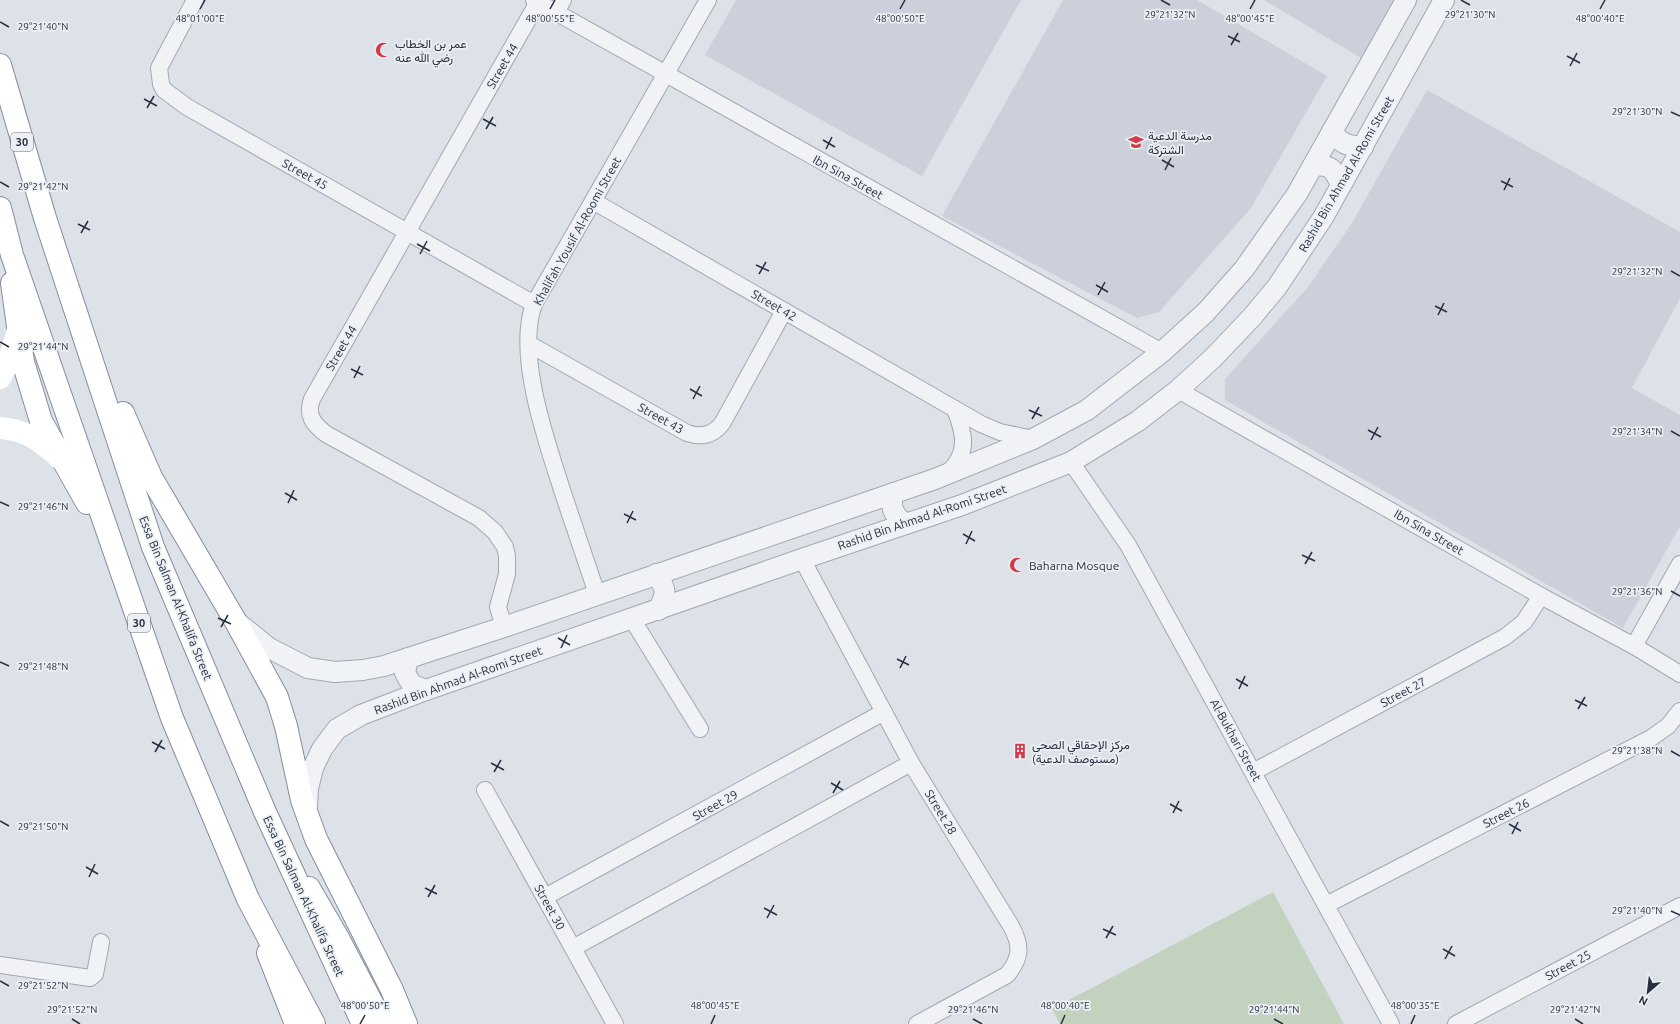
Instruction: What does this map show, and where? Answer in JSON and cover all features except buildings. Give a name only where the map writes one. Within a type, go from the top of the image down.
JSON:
[{"type":"main road","name":"Essa Bin Salman Al-Khalifa Street","points":[[0,65],[45,218],[153,547],[265,812],[363,1024]]},
{"type":"main road","name":"30","points":[[0,208],[6,249],[172,718],[248,899],[314,1024]]},
{"type":"main road","points":[[45,218],[148,471],[167,507],[236,622],[277,697],[286,726],[307,814],[316,839],[392,990],[406,1024]]},
{"type":"main road","points":[[6,249],[11,268],[23,362],[41,421],[63,461],[107,532]]},
{"type":"main road","points":[[0,378],[9,361],[18,330]]},
{"type":"main road","points":[[0,428],[19,431],[34,437],[63,461]]},
{"type":"main road","points":[[265,812],[338,938],[383,1024]]},
{"type":"main road","points":[[248,899],[296,1024]]},
{"type":"street","name":"Street 45","points":[[195,0],[159,68],[160,80],[164,90],[187,107],[534,304]]},
{"type":"street","name":"Khalifah Yousif Al-Roomi Street","points":[[596,594],[539,415],[531,367],[529,321],[534,304],[708,0]]},
{"type":"street","points":[[236,622],[269,648],[280,655],[308,668],[321,671],[348,672],[363,670],[408,658],[504,627],[596,594],[893,493],[1033,440],[1087,410],[1162,352],[1206,312],[1244,269],[1282,216],[1313,166],[1406,0]]},
{"type":"street","name":"Rashid Bin Ahmad Al-Romi Street","points":[[307,814],[308,789],[313,768],[322,749],[337,729],[361,715],[426,690],[962,505],[1071,462],[1132,425],[1178,390],[1241,328],[1277,287],[1317,228],[1444,0]]},
{"type":"street","name":"Street 44","points":[[504,627],[498,608],[507,574],[508,560],[505,547],[495,532],[479,518],[326,434],[313,423],[309,412],[312,399],[536,1]]},
{"type":"street","name":"Ibn Sina Street","points":[[536,1],[560,6],[666,75],[1162,352]]},
{"type":"street","points":[[1332,132],[1339,141],[1349,146],[1363,147]]},
{"type":"street","points":[[1313,166],[1326,165],[1336,172],[1341,185]]},
{"type":"street","name":"Street 42","points":[[593,201],[955,409],[990,428],[1033,440]]},
{"type":"street","name":"Street 43","points":[[529,344],[687,433],[705,436],[716,431],[724,422],[784,311]]},
{"type":"street","name":"Ibn Sina Street","points":[[1178,390],[1541,596],[1634,646],[1680,674]]},
{"type":"street","points":[[948,473],[959,458],[963,446],[963,430],[955,409]]},
{"type":"street","name":"Al-Bukhari Street","points":[[1071,462],[1128,545],[1391,1024]]},
{"type":"street","points":[[893,493],[891,505],[896,517],[906,524]]},
{"type":"street","points":[[850,508],[861,514],[865,527],[861,539]]},
{"type":"street","name":"Street 28","points":[[802,559],[911,763],[1016,934],[1019,950],[1014,966],[1007,975],[917,1024]]},
{"type":"street","points":[[692,562],[689,574],[694,586],[706,593]]},
{"type":"street","points":[[1634,646],[1680,564]]},
{"type":"street","points":[[656,574],[664,585],[665,598],[658,610]]},
{"type":"street","name":"Street 27","points":[[1253,772],[1505,637],[1524,622],[1541,596]]},
{"type":"street","points":[[632,619],[700,729]]},
{"type":"street","points":[[408,658],[405,673],[412,685],[426,690]]},
{"type":"street","name":"Street 26","points":[[1326,905],[1651,738],[1668,726],[1680,711]]},
{"type":"street","name":"Street 29","points":[[545,897],[884,712]]},
{"type":"street","points":[[573,948],[911,763]]},
{"type":"street","name":"Street 30","points":[[485,790],[615,1024]]},
{"type":"street","name":"Street 25","points":[[1456,1024],[1680,906]]},
{"type":"street","points":[[0,965],[90,978],[94,974],[101,942]]},
{"type":"shaded area","points":[[736,0],[1021,0],[922,176],[705,55]]},
{"type":"shaded area","name":"مدرسة الدعية الشتركة","points":[[1063,0],[1197,0],[1327,76],[1251,208],[1159,312],[1137,318],[942,216]]},
{"type":"shaded area","points":[[1264,0],[1395,0],[1361,58]]},
{"type":"shaded area","points":[[1427,90],[1680,232],[1680,298],[1632,388],[1680,415],[1680,526],[1623,628],[1225,400],[1225,379],[1308,287],[1352,223]]},
{"type":"green space","points":[[1273,892],[1344,1024],[1060,1024],[1052,1009]]},
{"type":"place","name":"عمر بن الخطاب رضي الله عنه","points":[[383,50]]},
{"type":"place","name":"مدرسة الدعية الشتركة","points":[[1136,142]]},
{"type":"place","name":"Baharna Mosque","points":[[1017,565]]},
{"type":"place","name":"مركز الإحقاقي الصحي (مستوصف الدعية)","points":[[1020,751]]}]
